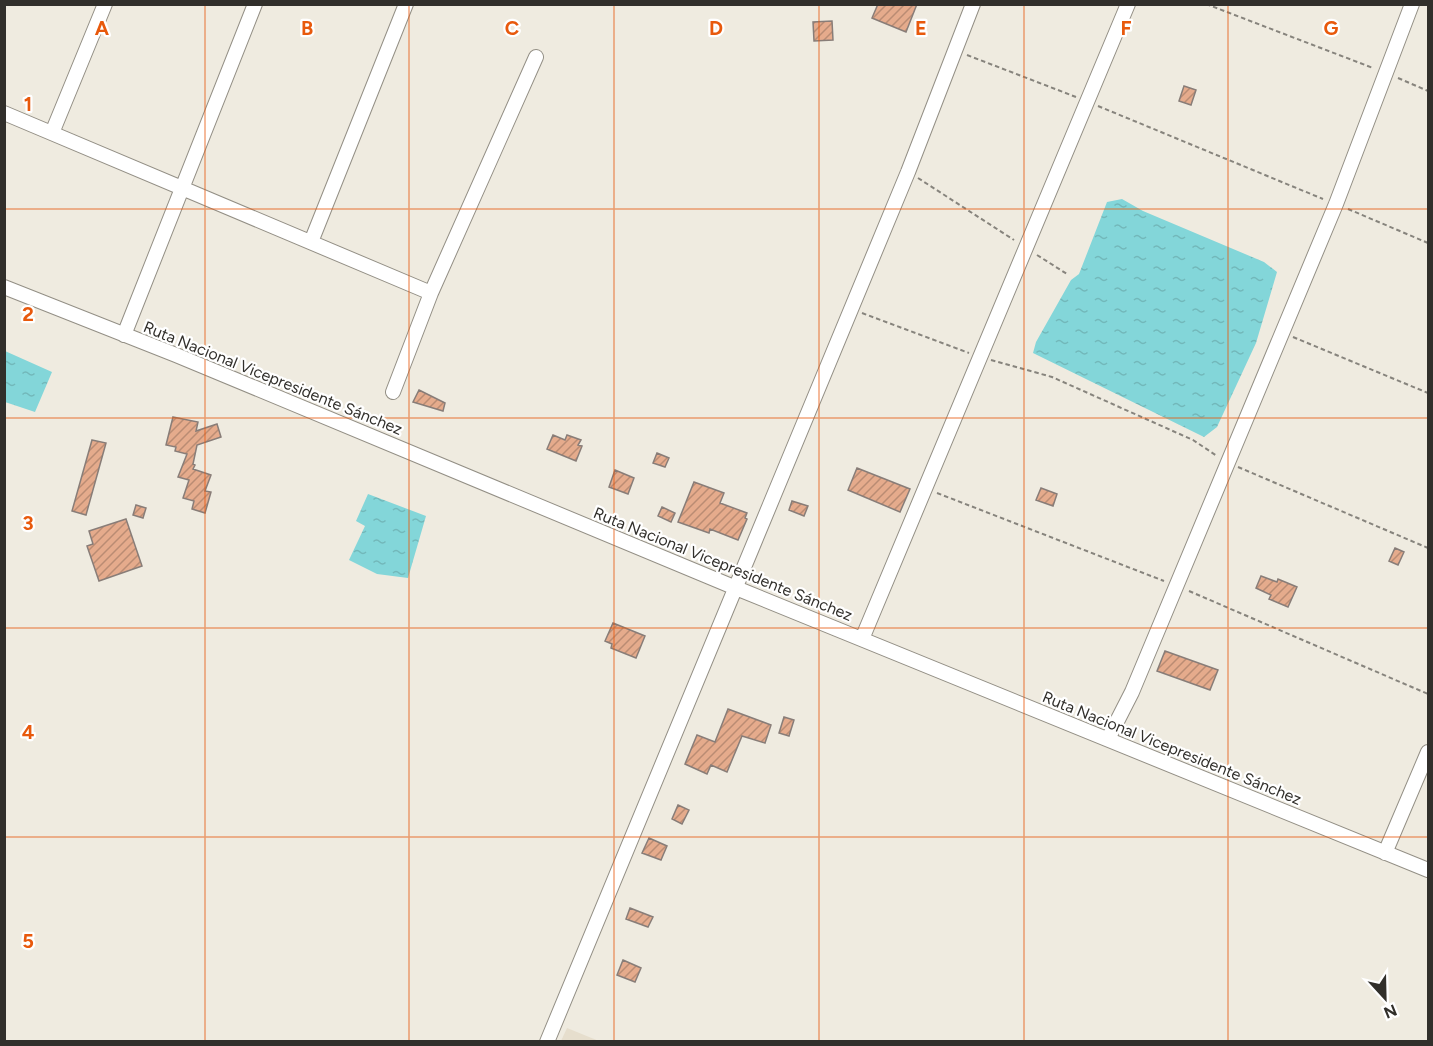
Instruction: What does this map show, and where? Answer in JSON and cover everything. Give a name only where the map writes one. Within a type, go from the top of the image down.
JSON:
[{"type":"street","points":[[52,133],[105,4]]},
{"type":"street","points":[[124,334],[255,4]]},
{"type":"street","points":[[311,242],[406,4]]},
{"type":"street","points":[[547,1041],[908,172],[973,4]]},
{"type":"street","points":[[862,639],[1128,4]]},
{"type":"street","points":[[1108,739],[1132,692],[1336,204],[1412,4]]},
{"type":"street","points":[[393,392],[431,293],[536,57]]},
{"type":"street","points":[[4,113],[431,293]]},
{"type":"street","name":"Ruta Nacional Vicepresidente Sánchez","points":[[4,287],[124,334],[736,588],[1428,870]]},
{"type":"street","points":[[1385,853],[1428,752]]},
{"type":"path","points":[[1206,4],[1428,91]]},
{"type":"path","points":[[955,51],[1088,102],[1428,243]]},
{"type":"path","points":[[908,172],[1067,274]]},
{"type":"path","points":[[851,309],[981,358],[1052,376],[1193,440],[1228,463],[1428,548]]},
{"type":"path","points":[[1282,333],[1428,393]]},
{"type":"shaded area","points":[[567,1028],[599,1041],[561,1041]]},
{"type":"water","points":[[1122,199],[1143,211],[1264,262],[1277,272],[1256,343],[1217,427],[1204,437],[1033,353],[1036,342],[1071,280],[1079,274],[1107,202]]},
{"type":"water","points":[[5,351],[52,372],[35,412],[5,402]]},
{"type":"water","points":[[368,494],[426,516],[408,578],[377,574],[349,560],[365,526],[356,521]]},
{"type":"building","points":[[878,4],[917,4],[906,32],[872,18]]},
{"type":"building","points":[[832,21],[833,40],[814,41],[813,22]]},
{"type":"building","points":[[1184,86],[1196,90],[1191,105],[1179,101]]},
{"type":"building","points":[[419,390],[445,403],[443,411],[413,402]]},
{"type":"building","points":[[173,417],[198,422],[196,431],[217,424],[221,437],[197,445],[193,464],[195,465],[193,469],[211,475],[205,491],[211,492],[205,513],[192,509],[194,501],[183,498],[189,480],[178,477],[187,454],[175,451],[176,447],[166,445]]},
{"type":"building","points":[[553,435],[565,440],[567,435],[581,440],[578,445],[582,446],[576,461],[547,449]]},
{"type":"building","points":[[92,440],[106,443],[86,515],[72,511]]},
{"type":"building","points":[[657,453],[669,458],[665,467],[653,463]]},
{"type":"building","points":[[857,468],[910,489],[900,512],[848,490]]},
{"type":"building","points":[[615,470],[634,478],[628,494],[609,487]]},
{"type":"building","points":[[694,482],[724,493],[720,503],[747,513],[745,518],[747,519],[738,540],[710,529],[709,533],[678,522]]},
{"type":"building","points":[[1041,488],[1057,494],[1053,506],[1036,500]]},
{"type":"building","points":[[792,501],[808,506],[804,516],[789,510]]},
{"type":"building","points":[[136,505],[146,508],[143,518],[133,515]]},
{"type":"building","points":[[662,507],[675,513],[671,522],[658,516]]},
{"type":"building","points":[[126,519],[142,566],[99,581],[87,546],[93,544],[89,531]]},
{"type":"building","points":[[1395,548],[1404,552],[1398,565],[1389,561]]},
{"type":"building","points":[[1261,576],[1277,582],[1278,579],[1297,587],[1288,607],[1269,599],[1271,595],[1256,588]]},
{"type":"building","points":[[613,623],[645,636],[636,658],[611,648],[612,644],[605,641]]},
{"type":"building","points":[[1165,651],[1218,670],[1210,690],[1157,671]]},
{"type":"building","points":[[728,709],[771,725],[765,743],[742,736],[727,772],[711,765],[707,774],[685,764],[697,735],[715,742]]},
{"type":"building","points":[[784,717],[794,720],[789,736],[779,733]]},
{"type":"building","points":[[678,805],[689,810],[682,824],[672,819]]},
{"type":"building","points":[[649,838],[667,846],[661,860],[642,853]]},
{"type":"building","points":[[630,908],[653,917],[648,927],[626,919]]},
{"type":"building","points":[[623,960],[641,968],[635,982],[617,975]]}]
